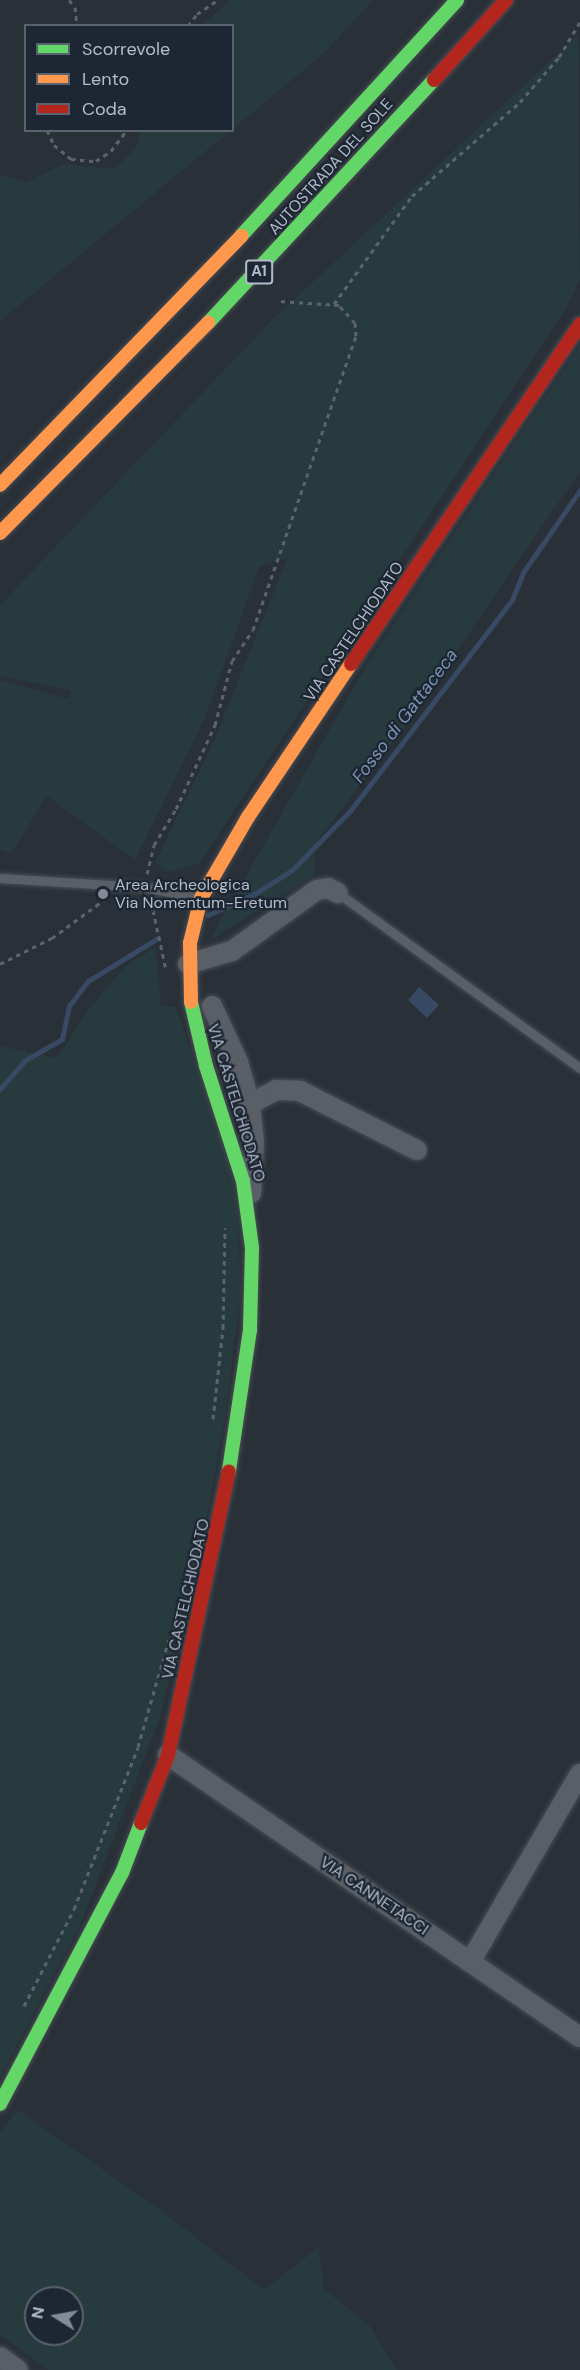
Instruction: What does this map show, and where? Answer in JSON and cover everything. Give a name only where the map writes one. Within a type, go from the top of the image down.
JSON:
[{"type":"main road","name":"AUTOSTRADA DEL SOLE","points":[[0,484],[223,255],[457,0]]},
{"type":"main road","name":"AUTOSTRADA DEL SOLE","points":[[0,533],[255,276],[506,0]]},
{"type":"main road","name":"VIA CASTELCHIODATO","points":[[0,2104],[122,1873],[168,1755],[219,1527],[242,1396],[252,1293],[249,1216],[233,1144],[194,1021],[188,964],[201,898],[248,817],[580,324]]},
{"type":"street","points":[[188,964],[232,951],[317,890],[328,888],[338,893]]},
{"type":"street","points":[[212,1006],[238,1062],[250,1104],[254,1143],[249,1216]]},
{"type":"street","points":[[250,1104],[276,1090],[300,1091],[417,1150]]},
{"type":"street","name":"VIA CANNETACCI","points":[[168,1755],[580,2037]]},
{"type":"street","points":[[471,1962],[580,1774]]},
{"type":"street","points":[[0,2357],[18,2370]]},
{"type":"lane","points":[[0,878],[118,888],[142,887],[201,898]]},
{"type":"lane","points":[[338,893],[580,1068]]},
{"type":"path","points":[[69,0],[75,7],[77,24]]},
{"type":"path","points":[[190,24],[197,14],[218,0]]},
{"type":"path","points":[[334,304],[412,196],[520,102],[559,57],[580,22]]},
{"type":"path","points":[[48,132],[54,145],[71,159],[96,161],[111,151],[125,132]]},
{"type":"path","points":[[142,887],[154,845],[176,809],[215,724],[232,661],[253,630],[266,583],[351,354],[355,323],[339,305],[279,301]]},
{"type":"path","points":[[0,964],[52,938],[118,888]]},
{"type":"path","points":[[212,1430],[223,1328],[225,1223]]},
{"type":"path","points":[[22,2011],[74,1909],[138,1747],[169,1637]]},
{"type":"green space","points":[[231,0],[373,0],[325,52],[234,128],[234,24],[204,24]]},
{"type":"green space","points":[[578,35],[580,279],[568,305],[200,863],[168,872],[155,863],[213,743],[288,557],[259,567],[205,718],[135,860],[47,796],[11,854],[0,849],[0,680],[69,699],[71,690],[0,676],[0,605],[270,322]]},
{"type":"green space","points":[[139,132],[229,132],[0,321],[0,174],[26,183],[63,164],[114,169],[137,147]]},
{"type":"green space","points":[[580,345],[580,471],[408,722],[314,845],[315,875],[209,941],[369,661]]},
{"type":"green space","points":[[155,947],[161,1006],[176,1007],[231,1171],[237,1207],[241,1289],[226,1412],[206,1522],[161,1714],[80,1926],[0,2078],[0,1046],[57,1058],[88,1010],[125,967]]},
{"type":"green space","points":[[18,2110],[163,2212],[264,2290],[319,2247],[324,2289],[370,2326],[397,2370],[49,2370],[0,2335],[0,2133]]},
{"type":"water","points":[[419,987],[439,1005],[427,1018],[408,1000]]},
{"type":"waterway","name":"Fosso di Gattaceca","points":[[208,915],[256,893],[292,870],[350,811],[512,600],[524,571],[580,490]]},
{"type":"waterway","points":[[0,1089],[24,1061],[62,1039],[69,1006],[88,981],[158,938]]},
{"type":"traffic: fast","points":[[241,236],[457,0]]},
{"type":"traffic: fast","points":[[208,323],[434,80]]},
{"type":"traffic: fast","points":[[191,1002],[206,1066],[243,1181],[252,1248],[250,1330],[229,1471]]},
{"type":"traffic: fast","points":[[0,2104],[122,1873],[141,1823]]},
{"type":"traffic: slow","points":[[0,485],[241,236]]},
{"type":"traffic: slow","points":[[0,533],[208,323]]},
{"type":"traffic: slow","points":[[191,1002],[190,943],[201,898],[248,817],[351,664]]},
{"type":"traffic: jam","points":[[434,80],[506,0]]},
{"type":"traffic: jam","points":[[351,664],[580,324]]},
{"type":"traffic: jam","points":[[141,1823],[168,1755],[229,1471]]},
{"type":"place","name":"Area Archeologica Via Nomentum-Eretum","points":[[103,894]]}]
